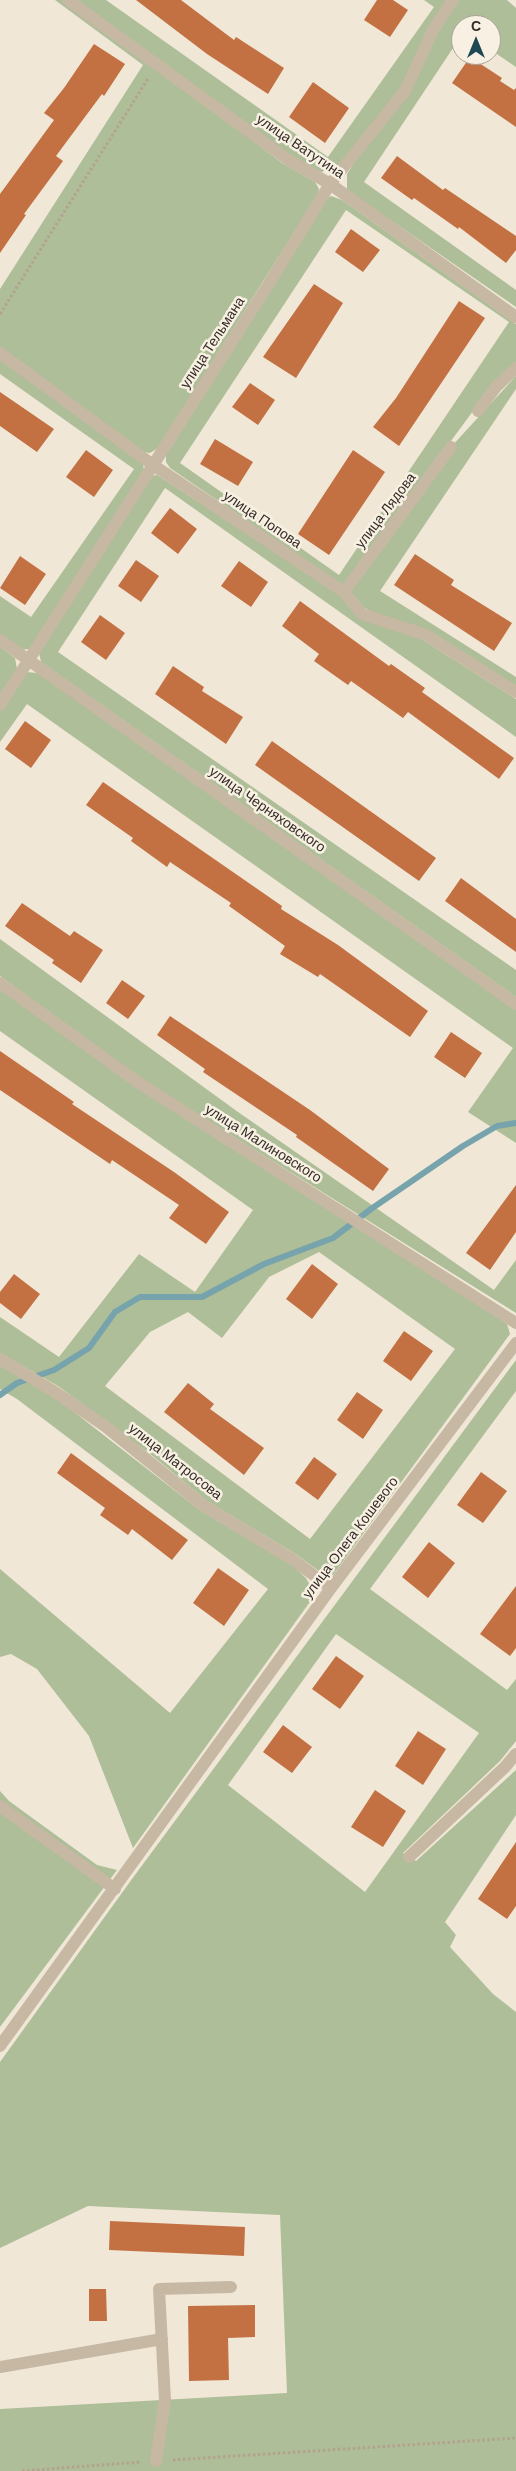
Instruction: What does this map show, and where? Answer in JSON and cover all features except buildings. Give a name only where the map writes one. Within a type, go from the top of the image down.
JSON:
[{"type":"street","name":"улица Ватутина","points":[[68,0],[287,159],[330,184],[516,317]]},
{"type":"street","name":"улица Тельмана","points":[[0,705],[330,184],[405,91],[434,28],[452,0]]},
{"type":"street","name":"улица Попова","points":[[0,353],[153,464],[344,592],[362,614],[426,634],[516,692]]},
{"type":"street","points":[[478,411],[496,387],[516,368]]},
{"type":"street","name":"улица Лядова","points":[[344,592],[451,447]]},
{"type":"street","name":"улица Черняховского","points":[[0,640],[516,1004]]},
{"type":"street","name":"улица Малиновского","points":[[0,983],[140,1083],[516,1323]]},
{"type":"street","name":"улица Олега Кошевого","points":[[0,2046],[214,1753],[331,1588],[516,1343]]},
{"type":"street","name":"улица Матросова","points":[[0,1359],[55,1392],[105,1426],[204,1506],[292,1559],[331,1588]]},
{"type":"street","points":[[409,1857],[505,1768],[516,1754]]},
{"type":"street","points":[[0,1806],[115,1889]]},
{"type":"street","points":[[156,2460],[165,2400],[159,2288],[231,2287]]},
{"type":"street","points":[[0,2367],[162,2339]]},
{"type":"path","points":[[0,314],[158,64]]},
{"type":"path","points":[[22,2471],[156,2460],[516,2438]]},
{"type":"green space","points":[[55,0],[62,0],[152,64],[282,163],[315,182],[319,189],[318,194],[158,448],[150,453],[144,452],[0,347],[0,289],[143,65]]},
{"type":"green space","points":[[74,0],[106,0],[328,157],[434,7],[424,0],[448,0],[402,89],[337,168],[321,172],[288,154]]},
{"type":"green space","points":[[459,0],[507,0],[516,8],[516,67],[501,57],[501,15],[451,15],[451,51],[364,182],[516,290],[516,307],[347,190],[347,174]]},
{"type":"green space","points":[[331,196],[342,200],[516,324],[516,362],[493,384],[346,583],[341,585],[170,468],[166,462],[166,454],[326,199]],"holes":[[[346,210],[509,322],[339,575],[180,463]]]},
{"type":"green space","points":[[0,359],[143,464],[144,470],[30,649],[19,650],[0,635],[0,596],[31,617],[134,469],[0,374]]},
{"type":"green space","points":[[516,376],[516,389],[380,591],[516,677],[516,686],[364,609],[352,595],[352,590],[451,447]]},
{"type":"green space","points":[[157,475],[341,595],[423,640],[516,699],[516,737],[165,488],[58,652],[516,970],[516,997],[41,662],[39,653],[151,476]]},
{"type":"green space","points":[[0,647],[15,658],[17,669],[0,694]]},
{"type":"green space","points":[[25,672],[38,673],[516,1009],[516,1143],[468,1112],[513,1048],[27,704],[0,742],[0,710]]},
{"type":"green space","points":[[0,939],[238,1112],[494,1290],[516,1260],[516,1313],[143,1080],[0,976]]},
{"type":"green space","points":[[0,988],[507,1324],[510,1334],[333,1575],[319,1571],[294,1553],[207,1501],[154,1457],[58,1386],[0,1353],[0,1317],[59,1357],[139,1254],[195,1292],[253,1210],[0,1031]],"holes":[[[319,1252],[455,1349],[310,1539],[105,1386],[150,1332],[188,1312],[222,1338],[269,1277]]]},
{"type":"green space","points":[[516,1360],[516,1391],[370,1589],[507,1690],[516,1679],[516,1741],[500,1761],[403,1853],[416,1861],[516,1770],[516,1815],[445,1922],[456,1935],[450,1947],[493,1994],[516,2012],[516,2471],[0,2471],[0,2409],[287,2393],[280,2215],[88,2206],[0,2248],[0,2062],[132,1879]],"holes":[[[336,1634],[479,1733],[365,1892],[228,1785]]]},
{"type":"green space","points":[[0,1366],[32,1383],[69,1408],[201,1511],[293,1566],[306,1578],[312,1589],[312,1599],[133,1848],[89,1736],[37,1669],[11,1654],[0,1657],[0,1569],[170,1713],[268,1589],[17,1399],[0,1389]]},
{"type":"green space","points":[[0,1791],[9,1801],[97,1865],[117,1870],[0,2027]]},
{"type":"waterway","points":[[0,1395],[17,1383],[54,1370],[89,1348],[115,1312],[140,1297],[202,1297],[264,1264],[333,1238],[371,1209],[463,1146],[497,1126],[516,1123]]}]
